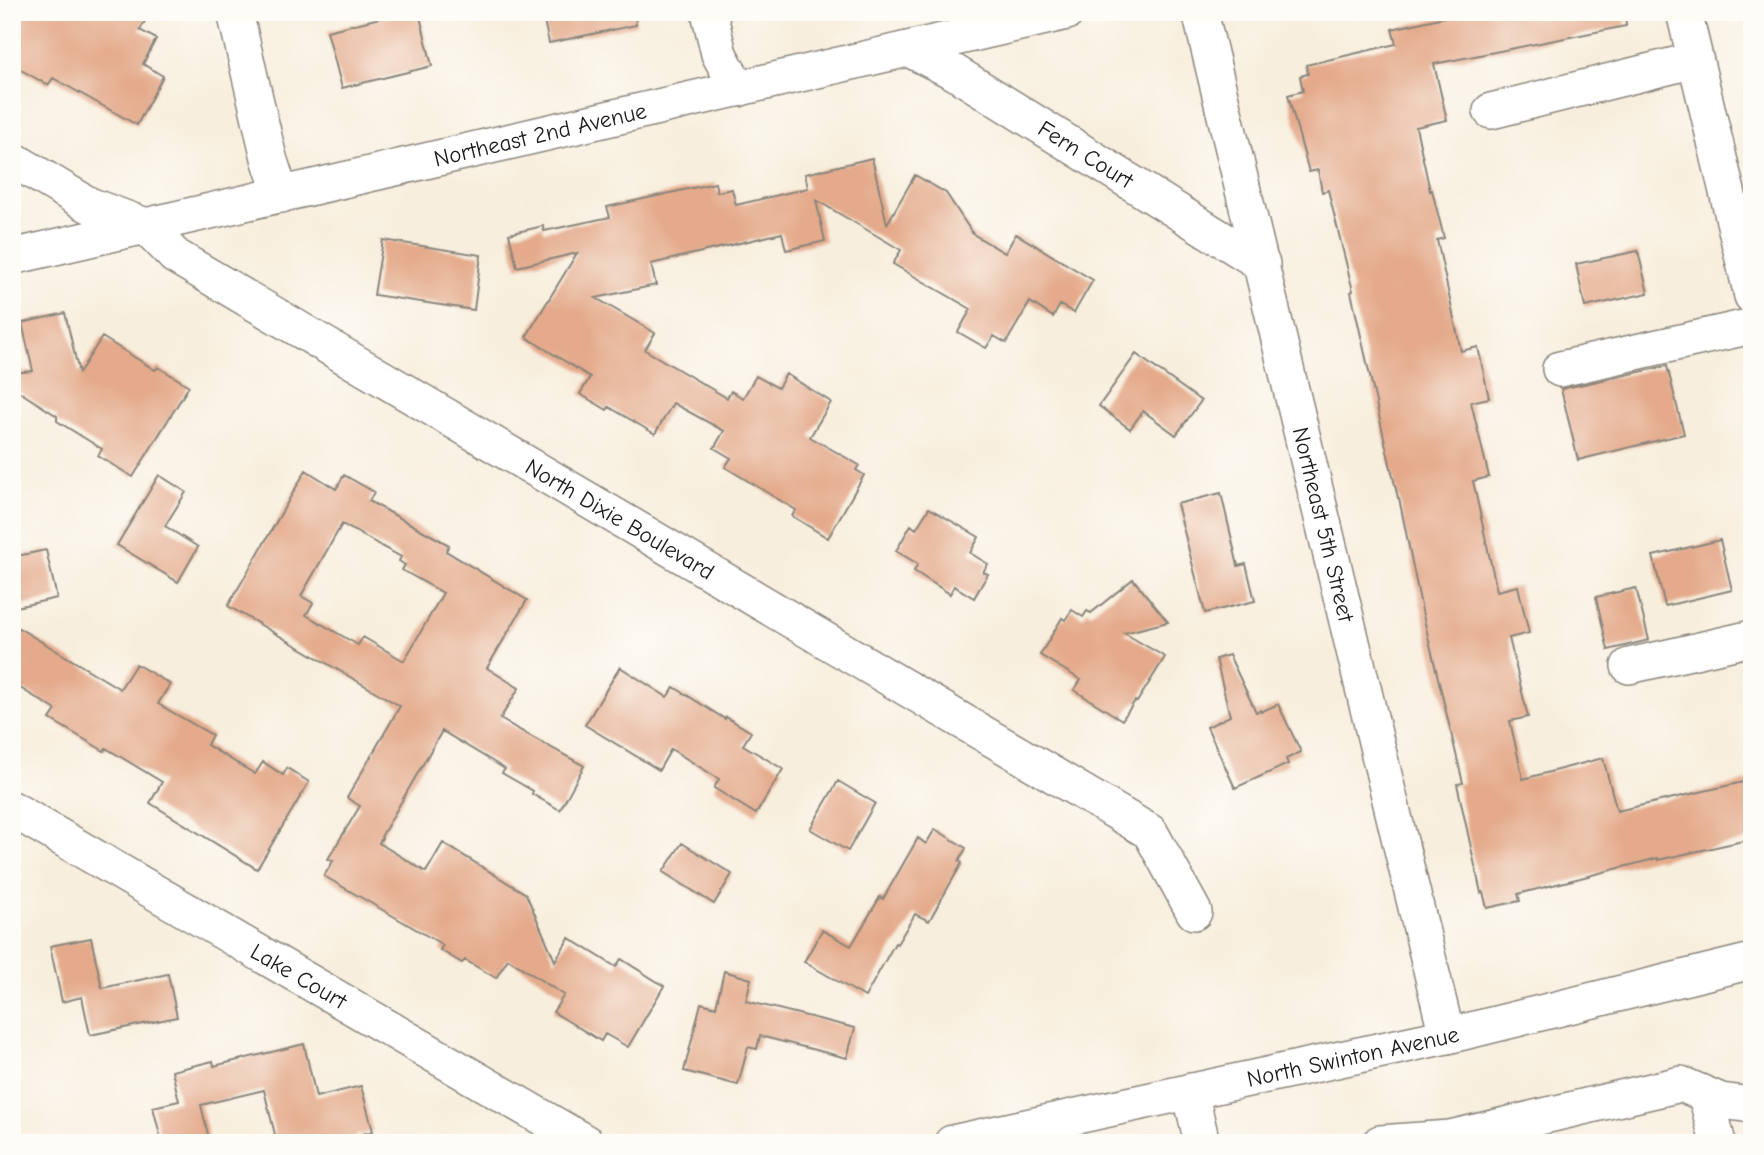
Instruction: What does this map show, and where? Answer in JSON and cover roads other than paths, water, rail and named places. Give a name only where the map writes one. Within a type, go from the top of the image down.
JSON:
[{"type":"street","points":[[235,12],[269,158],[281,195]]},
{"type":"street","points":[[709,12],[719,54],[738,89]]},
{"type":"street","name":"Northeast 2nd Avenue","points":[[12,257],[1068,12]]},
{"type":"street","name":"Northeast 5th Street","points":[[1200,12],[1447,1036]]},
{"type":"street","points":[[1684,12],[1752,296]]},
{"type":"street","name":"Fern Court","points":[[909,49],[954,72],[1262,264]]},
{"type":"street","points":[[1491,111],[1695,60]]},
{"type":"street","name":"North Dixie Boulevard","points":[[12,159],[89,205],[146,226],[175,256],[1150,832],[1194,912]]},
{"type":"street","points":[[1560,369],[1752,326]]},
{"type":"street","points":[[1629,666],[1752,638]]},
{"type":"street","name":"Lake Court","points":[[12,809],[586,1143]]},
{"type":"street","name":"North Swinton Avenue","points":[[952,1143],[1447,1036],[1752,961]]},
{"type":"street","points":[[1380,1143],[1450,1138],[1681,1084],[1721,1101],[1752,1105]]},
{"type":"street","points":[[1190,1091],[1202,1143]]},
{"type":"street","points":[[1706,1095],[1718,1143]]}]
